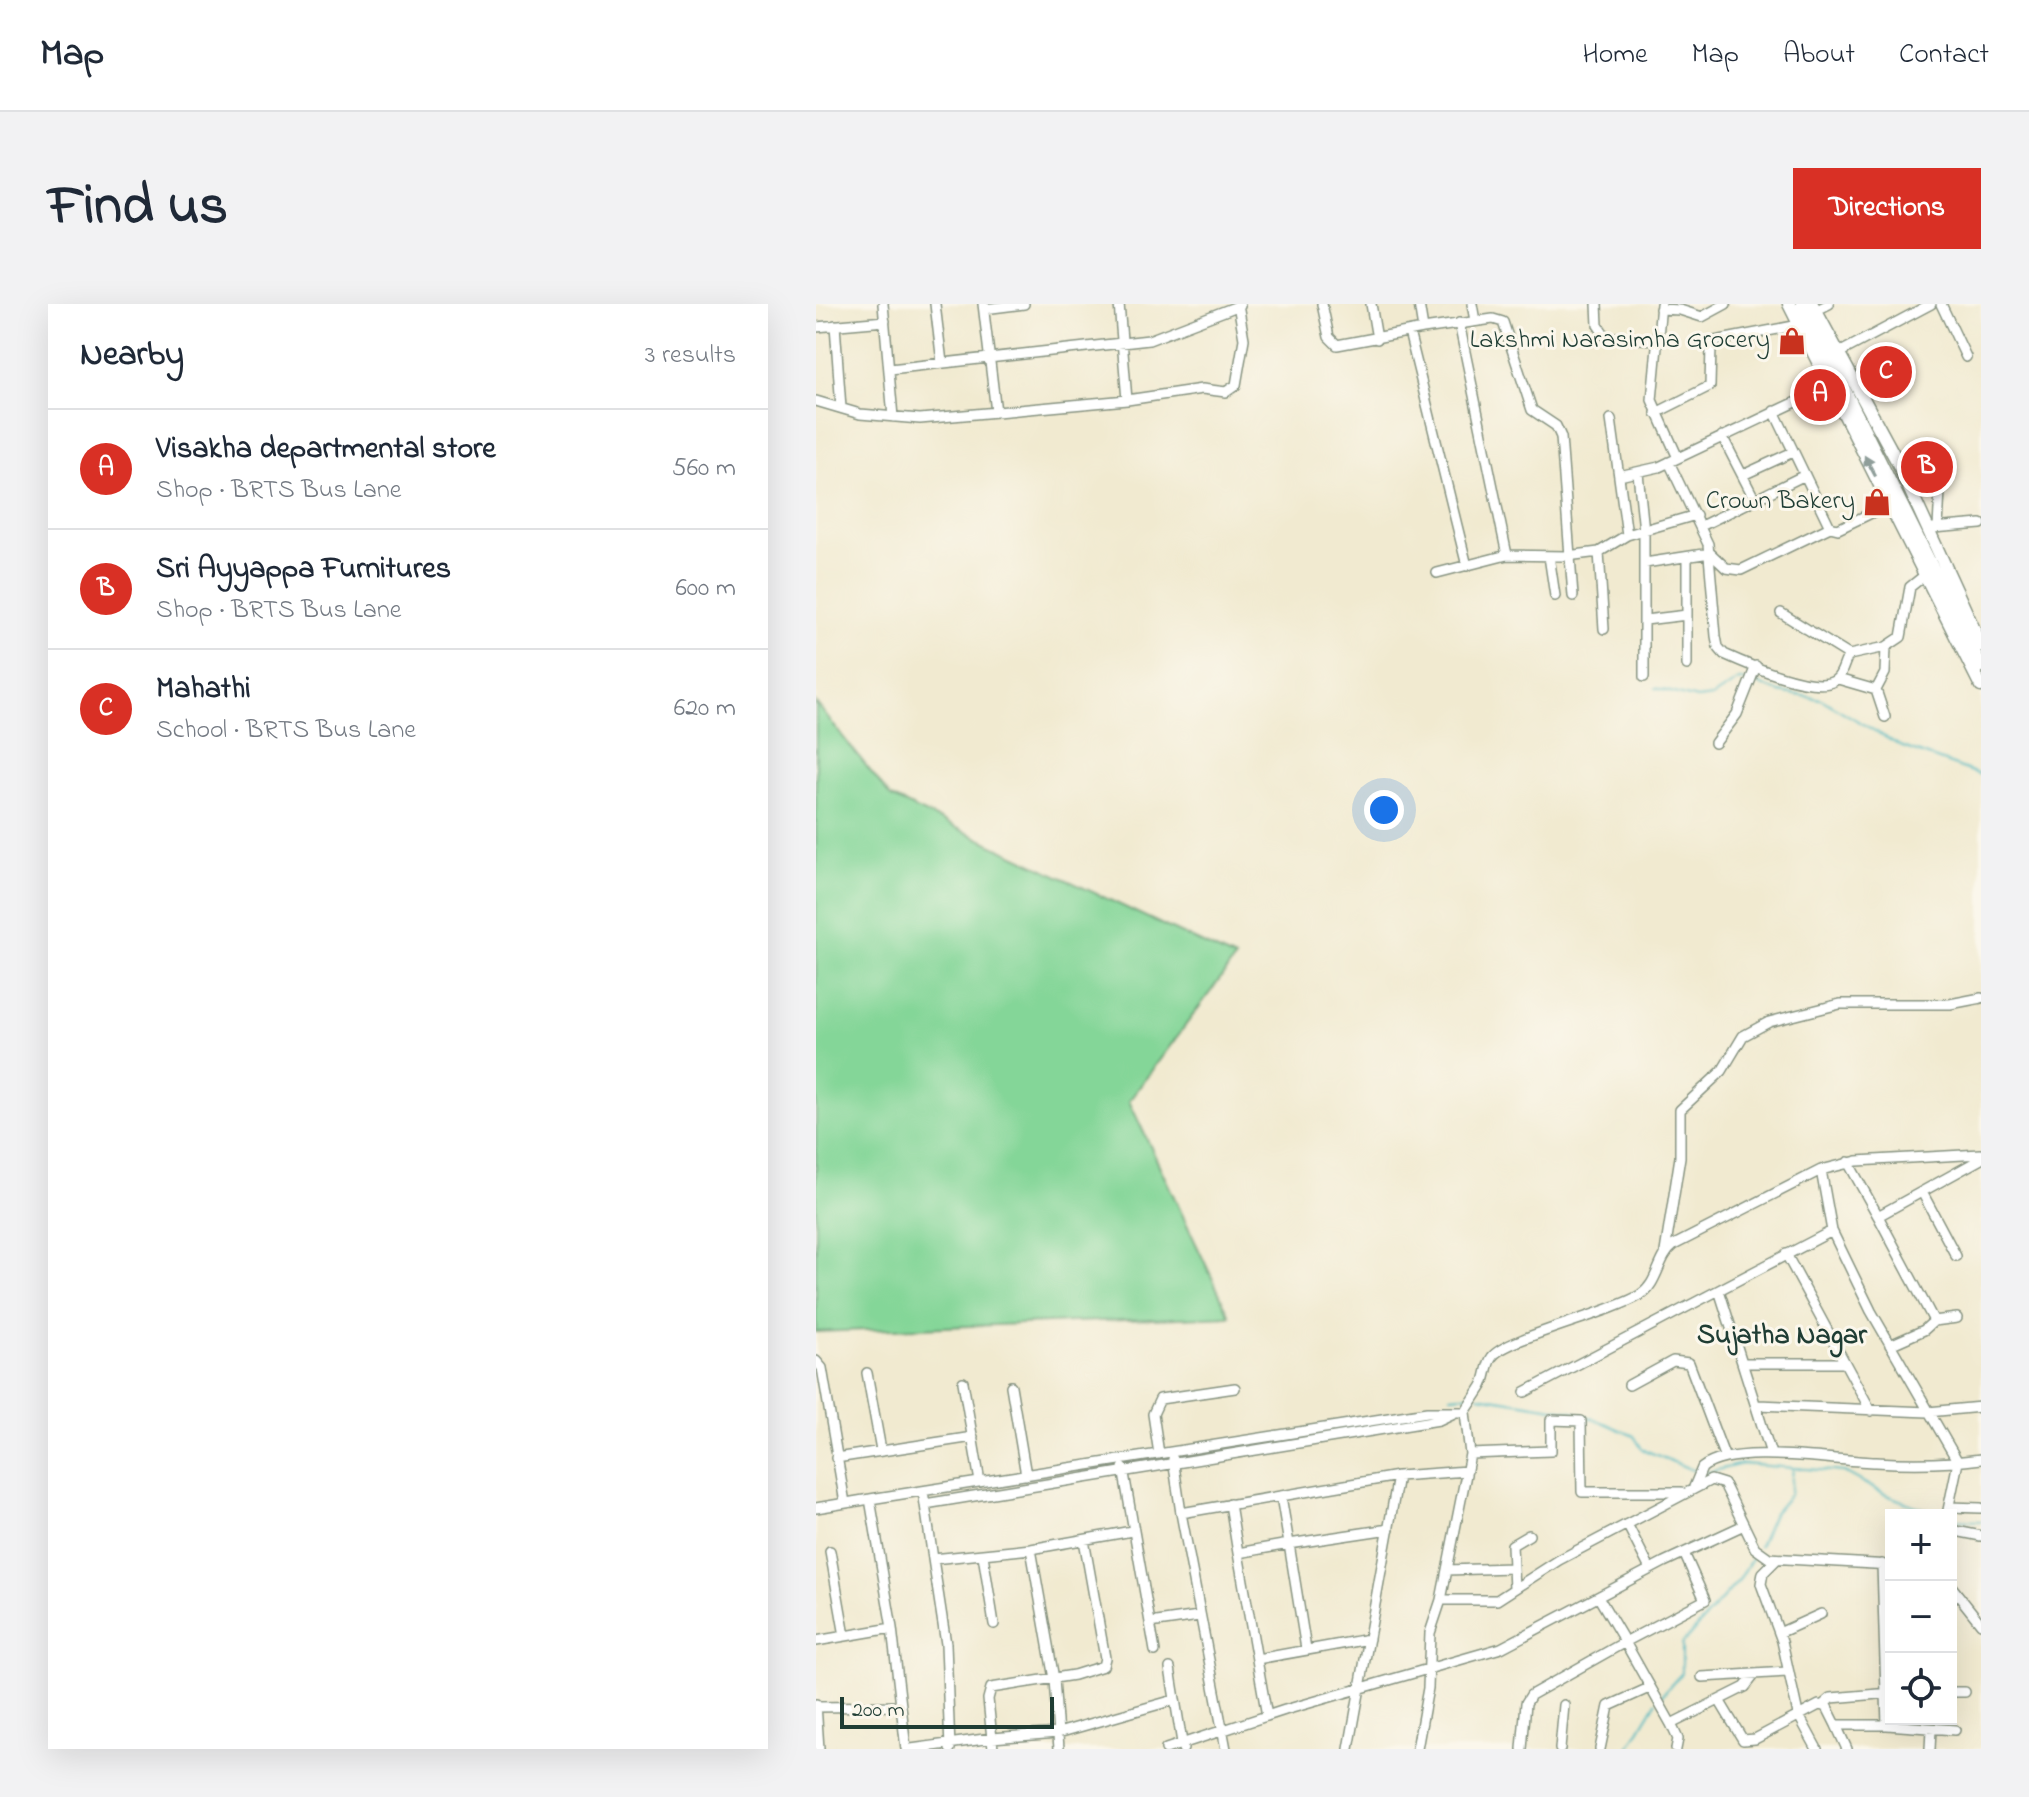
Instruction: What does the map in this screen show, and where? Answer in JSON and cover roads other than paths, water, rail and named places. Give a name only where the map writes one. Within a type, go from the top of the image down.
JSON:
[{"type":"main road","points":[[1789,304],[1799,325],[1829,358],[1897,461],[1932,528],[1981,645]]},
{"type":"main road","points":[[1802,304],[1981,666]]},
{"type":"main road","points":[[1814,308],[1829,358],[1830,386],[1981,686]]},
{"type":"street","points":[[883,304],[893,417]]},
{"type":"street","points":[[935,304],[942,363]]},
{"type":"street","points":[[996,412],[983,306],[1024,304]]},
{"type":"street","points":[[1119,304],[1127,400]]},
{"type":"street","points":[[1322,304],[1332,343],[1345,345],[1459,323],[1493,319],[1503,322],[1532,410],[1559,430],[1567,556],[1573,596]]},
{"type":"street","points":[[1371,304],[1377,339]]},
{"type":"street","points":[[1419,304],[1423,329]]},
{"type":"street","points":[[1472,304],[1475,321]]},
{"type":"street","points":[[1597,304],[1598,325],[1606,337],[1657,340]]},
{"type":"street","points":[[1726,304],[1702,317],[1661,306],[1652,384],[1656,413],[1710,553],[1718,647],[1724,654],[1754,671],[1816,685],[1838,679],[1876,690]]},
{"type":"street","points":[[1814,308],[1829,304]]},
{"type":"street","points":[[1829,358],[1931,304]]},
{"type":"street","points":[[1941,304],[1966,357]]},
{"type":"street","points":[[816,401],[893,417],[920,419],[1127,400],[1202,389],[1231,390],[1238,380],[1238,361],[1244,339],[1240,305],[1161,337],[1123,344],[890,369]]},
{"type":"street","points":[[816,327],[885,321]]},
{"type":"street","points":[[1459,323],[1507,555]]},
{"type":"street","points":[[835,325],[841,408]]},
{"type":"street","points":[[1656,413],[1710,386],[1712,343],[1799,325]]},
{"type":"street","points":[[1409,332],[1467,566]]},
{"type":"street","points":[[1619,476],[1638,473],[1673,460],[1830,386]]},
{"type":"street","points":[[1774,411],[1830,527]]},
{"type":"street","points":[[1611,419],[1627,535]]},
{"type":"street","points":[[1722,436],[1755,500]]},
{"type":"street","points":[[1743,475],[1793,452]]},
{"type":"street","points":[[1942,454],[1932,528],[1981,524]]},
{"type":"street","points":[[1638,473],[1645,563],[1644,677]]},
{"type":"street","points":[[1701,526],[1805,475]]},
{"type":"street","points":[[1710,553],[1726,568],[1741,570],[1830,527],[1838,529],[1890,504]]},
{"type":"street","points":[[1437,573],[1507,555],[1567,556],[1599,552],[1627,535],[1696,515]]},
{"type":"street","points":[[1599,552],[1604,629]]},
{"type":"street","points":[[1645,563],[1710,553]]},
{"type":"street","points":[[1549,556],[1555,596]]},
{"type":"street","points":[[1687,557],[1687,665]]},
{"type":"street","points":[[1781,613],[1849,655],[1886,647],[1896,643],[1904,631],[1910,587],[1925,575]]},
{"type":"street","points":[[1645,620],[1687,615]]},
{"type":"street","points":[[1885,717],[1876,690],[1885,673],[1886,647]]},
{"type":"street","points":[[1838,679],[1849,655]]},
{"type":"street","points":[[1715,743],[1737,714],[1754,671]]},
{"type":"street","points":[[925,1504],[1427,1412],[1461,1412],[1476,1395],[1491,1358],[1499,1351],[1640,1295],[1651,1285],[1665,1252],[1681,1146],[1680,1110],[1722,1071],[1743,1036],[1769,1022],[1840,1004],[1950,1004],[1981,998]]},
{"type":"street","points":[[1665,1252],[1821,1170],[1848,1162],[1981,1156]]},
{"type":"street","points":[[1878,1216],[1981,1156]]},
{"type":"street","points":[[1848,1162],[1934,1321]]},
{"type":"street","points":[[1821,1170],[1832,1231],[1890,1345],[1958,1462],[1948,1509]]},
{"type":"street","points":[[1922,1192],[1956,1256]]},
{"type":"street","points":[[1525,1392],[1832,1231]]},
{"type":"street","points":[[1786,1254],[1871,1411]]},
{"type":"street","points":[[1719,1290],[1745,1363],[1771,1454]]},
{"type":"street","points":[[1890,1345],[1924,1330],[1934,1321],[1957,1318]]},
{"type":"street","points":[[816,1361],[822,1368],[845,1503]]},
{"type":"street","points":[[1629,1385],[1673,1361],[1689,1363],[1725,1458]]},
{"type":"street","points":[[1745,1363],[1844,1363]]},
{"type":"street","points":[[867,1373],[881,1450]]},
{"type":"street","points":[[963,1382],[980,1482]]},
{"type":"street","points":[[1011,1386],[1026,1475]]},
{"type":"street","points":[[1159,1454],[1153,1414],[1160,1399],[1235,1388]]},
{"type":"street","points":[[1758,1405],[1928,1412],[1981,1407]]},
{"type":"street","points":[[1417,1749],[1428,1688],[1430,1633],[1441,1600],[1470,1454],[1461,1412]]},
{"type":"street","points":[[816,1415],[829,1413]]},
{"type":"street","points":[[1470,1454],[1551,1451],[1551,1420],[1581,1421],[1582,1492],[1689,1490]]},
{"type":"street","points":[[836,1458],[973,1437]]},
{"type":"street","points":[[816,1508],[1026,1475],[1122,1466],[1159,1454],[1172,1457]]},
{"type":"street","points":[[1689,1490],[1700,1472],[1725,1458],[1771,1454],[1878,1463],[1981,1459]]},
{"type":"street","points":[[1172,1457],[1226,1749]]},
{"type":"street","points":[[1122,1466],[1155,1651]]},
{"type":"street","points":[[1181,1513],[1398,1476],[1467,1471]]},
{"type":"street","points":[[1337,1749],[1349,1747],[1398,1476]]},
{"type":"street","points":[[1441,1600],[1491,1601],[1711,1480],[1721,1481],[1759,1551],[1776,1560],[1885,1565]]},
{"type":"street","points":[[968,1484],[970,1496]]},
{"type":"street","points":[[923,1491],[946,1644],[950,1747]]},
{"type":"street","points":[[1281,1496],[1306,1649]]},
{"type":"street","points":[[870,1499],[908,1749],[950,1747],[992,1738],[1058,1733],[1174,1700]]},
{"type":"street","points":[[1230,1504],[1267,1716]]},
{"type":"street","points":[[1957,1510],[1981,1508]]},
{"type":"street","points":[[1627,1524],[1650,1569]]},
{"type":"street","points":[[1166,1749],[1183,1747],[1267,1716],[1514,1643],[1650,1569],[1744,1525]]},
{"type":"street","points":[[1238,1553],[1389,1529]]},
{"type":"street","points":[[933,1559],[1031,1549],[1132,1531]]},
{"type":"street","points":[[1957,1531],[1981,1536]]},
{"type":"street","points":[[1514,1589],[1512,1545],[1529,1535]]},
{"type":"street","points":[[993,1749],[988,1699],[991,1688],[1054,1679],[1103,1666],[1084,1540]]},
{"type":"street","points":[[1031,1549],[1054,1679],[1059,1749]]},
{"type":"street","points":[[830,1551],[845,1636]]},
{"type":"street","points":[[1522,1749],[1526,1703],[1531,1695],[1705,1600],[1684,1553]]},
{"type":"street","points":[[983,1555],[994,1624]]},
{"type":"street","points":[[1776,1560],[1761,1580],[1779,1633],[1798,1714],[1817,1749]]},
{"type":"street","points":[[1447,1570],[1512,1568]]},
{"type":"street","points":[[1886,1581],[1887,1653]]},
{"type":"street","points":[[1957,1594],[1981,1624]]},
{"type":"street","points":[[1599,1598],[1671,1724],[1678,1739],[1677,1749]]},
{"type":"street","points":[[1779,1633],[1821,1614]]},
{"type":"street","points":[[1150,1623],[1199,1616]]},
{"type":"street","points":[[816,1641],[892,1628]]},
{"type":"street","points":[[1257,1659],[1369,1639]]},
{"type":"street","points":[[1170,1668],[1183,1747]]},
{"type":"street","points":[[1702,1677],[1788,1672]]},
{"type":"street","points":[[1671,1724],[1749,1685],[1755,1674]]},
{"type":"street","points":[[1957,1692],[1965,1692]]},
{"type":"street","points":[[1719,1700],[1743,1740],[1764,1735],[1831,1698],[1885,1694]]},
{"type":"street","points":[[1600,1749],[1609,1706],[1654,1697]]},
{"type":"street","points":[[819,1749],[816,1705],[901,1706]]},
{"type":"street","points":[[1560,1749],[1564,1705]]},
{"type":"street","points":[[1823,1705],[1847,1749]]},
{"type":"street","points":[[1836,1725],[1885,1725]]},
{"type":"street","points":[[1887,1725],[1955,1730]]},
{"type":"street","points":[[1930,1749],[1931,1730]]},
{"type":"waterway","points":[[1655,688],[1697,699],[1712,697],[1739,680],[1746,681]]},
{"type":"waterway","points":[[1753,682],[1779,692],[1821,699],[1900,746],[1981,775]]},
{"type":"waterway","points":[[1451,1396],[1473,1394]]},
{"type":"waterway","points":[[1479,1396],[1572,1411],[1634,1436],[1642,1449],[1695,1471]]},
{"type":"waterway","points":[[1705,1473],[1742,1464],[1844,1472],[1884,1494],[1923,1509]]},
{"type":"waterway","points":[[1759,1546],[1773,1514],[1790,1494],[1793,1469]]},
{"type":"waterway","points":[[1957,1520],[1981,1521]]},
{"type":"waterway","points":[[1660,1697],[1682,1673],[1682,1644],[1739,1580],[1756,1551]]},
{"type":"waterway","points":[[1628,1749],[1656,1702]]},
{"type":"place","name":"Lakshmi Narasimha Grocery","points":[[1792,341]]},
{"type":"place","name":"Mahathi","points":[[1886,372]]},
{"type":"place","name":"Visakha departmental store","points":[[1820,395]]},
{"type":"place","name":"Sri Ayyappa Furnitures","points":[[1927,467]]},
{"type":"place","name":"Crown Bakery","points":[[1877,502]]},
{"type":"district","name":"Sujatha Nagar","points":[[1782,1336]]}]
